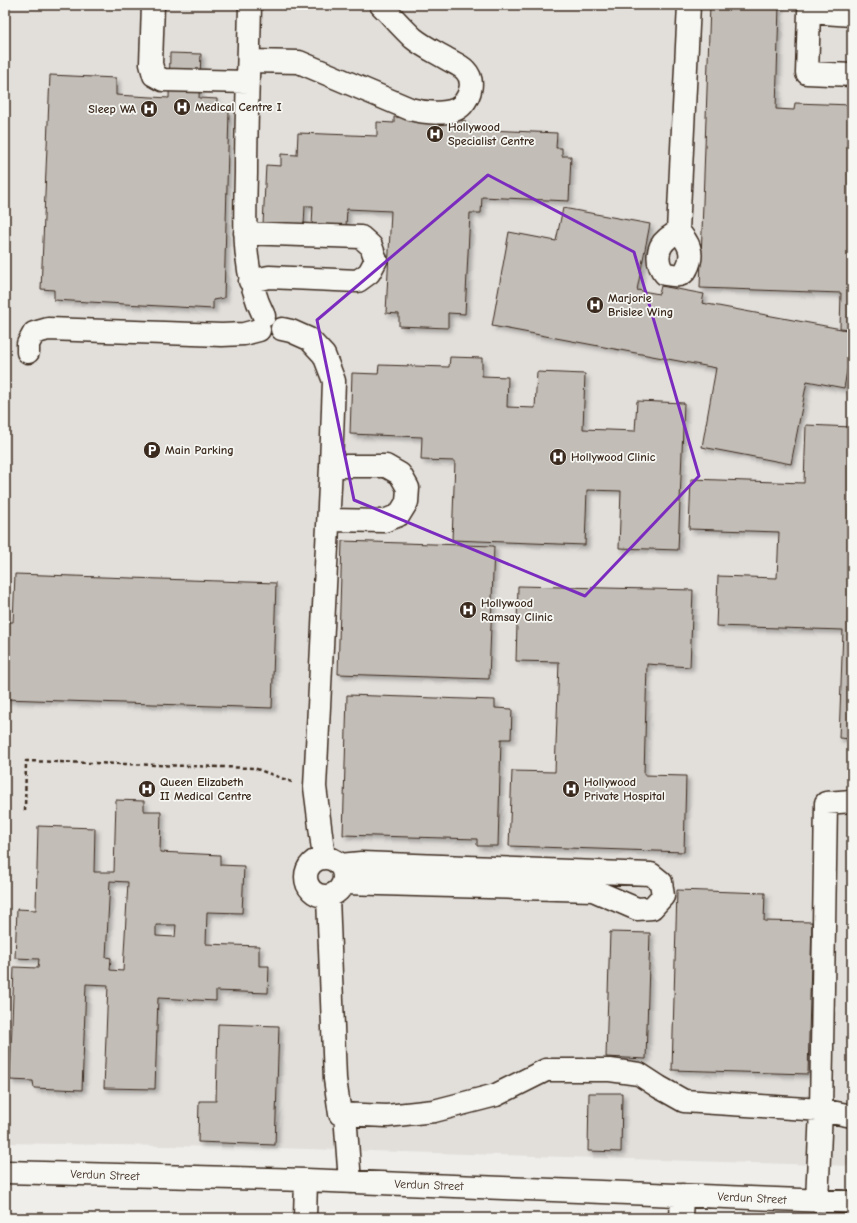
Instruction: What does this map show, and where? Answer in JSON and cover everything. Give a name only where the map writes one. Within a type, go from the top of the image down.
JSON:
[{"type":"street","points":[[250,5],[246,128],[245,232],[246,260],[250,281],[258,304],[264,336],[272,338],[279,334],[282,329],[309,339],[324,355],[334,381],[332,466],[315,783],[334,876],[335,1079],[340,1114],[387,1116],[434,1111],[496,1095],[546,1070],[610,1070],[639,1074],[684,1101],[822,1110],[852,1116]]},
{"type":"street","points":[[249,61],[299,62],[329,65],[410,109],[417,111],[449,112],[457,110],[464,104],[469,96],[471,82],[469,75],[464,69],[412,38],[381,5]]},
{"type":"street","points":[[678,231],[689,5]]},
{"type":"street","points":[[852,15],[803,9],[807,74],[852,75]]},
{"type":"street","points":[[153,12],[151,64],[154,75],[163,80],[248,82]]},
{"type":"street","points":[[245,232],[360,236],[371,246],[376,260],[369,273],[358,281],[269,277],[250,281]]},
{"type":"street","points":[[28,352],[28,344],[34,333],[48,329],[222,335],[244,334],[262,323]]},
{"type":"street","points":[[329,520],[384,521],[399,515],[407,502],[408,488],[400,474],[386,466],[332,466]]},
{"type":"street","points":[[817,1201],[822,1110],[826,803],[852,801]]},
{"type":"street","points":[[368,863],[651,874],[661,882],[663,896],[652,908],[637,909],[593,890],[334,876],[368,863]]},
{"type":"street","points":[[345,1114],[350,1182]]},
{"type":"street","name":"Verdun Street","points":[[5,1172],[306,1180],[852,1202]]},
{"type":"street","points":[[305,1218],[306,1180]]},
{"type":"street","points":[[681,1218],[682,1195]]},
{"type":"path","points":[[25,811],[26,760],[254,768],[296,783],[315,783]]},
{"type":"path","points":[[5,1087],[8,1083]]},
{"type":"highlighted area","points":[[488,175],[634,252],[699,476],[585,596],[354,500],[317,320]]},
{"type":"shaded area","name":"Hollywood Private Hospital","points":[[5,5],[852,5],[852,1166],[276,1148],[5,1143]]},
{"type":"building","points":[[710,5],[779,5],[776,109],[794,110],[795,103],[852,105],[852,329],[840,328],[841,293],[700,288]]},
{"type":"building","points":[[170,53],[201,54],[199,98],[217,99],[217,110],[229,111],[224,298],[213,300],[213,309],[54,300],[54,290],[41,289],[50,75],[116,78],[116,95],[169,98]]},
{"type":"building","points":[[394,117],[466,121],[465,129],[557,133],[556,148],[562,148],[562,156],[571,156],[569,201],[482,197],[481,213],[470,213],[465,314],[448,313],[448,328],[399,326],[399,314],[386,313],[391,211],[347,209],[346,226],[312,225],[313,206],[305,206],[304,225],[263,224],[266,165],[281,166],[281,154],[297,155],[298,133],[377,136],[377,122],[394,123]]},
{"type":"building","points":[[563,208],[650,224],[637,290],[659,294],[661,286],[704,294],[702,303],[852,331],[852,343],[844,388],[807,381],[791,464],[702,447],[716,368],[492,326],[509,232],[556,241]]},
{"type":"building","points":[[450,357],[482,358],[482,376],[508,377],[507,407],[535,408],[537,372],[585,374],[583,429],[635,431],[637,401],[684,403],[678,550],[619,548],[621,491],[587,490],[585,545],[452,540],[455,461],[421,460],[422,437],[350,434],[352,373],[378,374],[379,365],[449,367]]},
{"type":"building","points":[[806,425],[852,427],[852,739],[839,738],[843,630],[716,626],[718,576],[777,578],[779,532],[689,529],[691,479],[804,483]]},
{"type":"building","name":"Hollywood Ramsay Clinic","points":[[342,541],[494,546],[489,679],[338,674]]},
{"type":"building","points":[[15,574],[276,583],[272,708],[5,699],[5,622],[13,622]]},
{"type":"building","points":[[518,586],[693,590],[690,667],[647,664],[644,775],[686,776],[684,852],[509,846],[512,771],[555,772],[559,662],[516,661]]},
{"type":"building","points":[[347,695],[495,700],[495,708],[512,709],[511,739],[501,739],[498,846],[477,846],[477,839],[343,835]]},
{"type":"building","points":[[116,800],[144,801],[144,811],[161,811],[160,852],[220,855],[220,865],[244,866],[242,913],[207,912],[206,944],[259,946],[259,966],[269,966],[268,993],[216,991],[216,1001],[158,998],[155,1089],[104,1088],[108,985],[86,984],[82,1090],[34,1088],[33,1081],[10,1080],[14,967],[38,968],[39,959],[15,958],[17,909],[36,910],[38,826],[95,828],[94,872],[114,872]],"holes":[[[110,881],[128,882],[123,971],[110,970],[111,958],[106,957]],[[156,925],[176,925],[175,937],[156,936]]]},
{"type":"building","points":[[677,890],[765,893],[764,921],[812,922],[808,1074],[672,1070]]},
{"type":"building","points":[[610,932],[650,933],[646,1059],[606,1057]]},
{"type":"building","points":[[218,1024],[279,1026],[275,1145],[198,1142],[199,1101],[216,1101]]},
{"type":"building","points":[[589,1093],[622,1093],[621,1152],[588,1151]]},
{"type":"place","name":"Medical Centre I","points":[[182,107]]},
{"type":"place","name":"Sleep WA","points":[[149,109]]},
{"type":"place","name":"Hollywood Specialist Centre","points":[[435,134]]},
{"type":"place","name":"Marjorie Brislee Wing","points":[[595,305]]},
{"type":"place","name":"Main Parking","points":[[152,450]]},
{"type":"place","name":"Hollywood Clinic","points":[[558,457]]},
{"type":"place","name":"Hollywood Ramsay Clinic","points":[[468,610]]},
{"type":"place","name":"Queen Elizabeth II Medical Centre","points":[[147,789]]},
{"type":"place","name":"Hollywood Private Hospital","points":[[571,789]]}]
